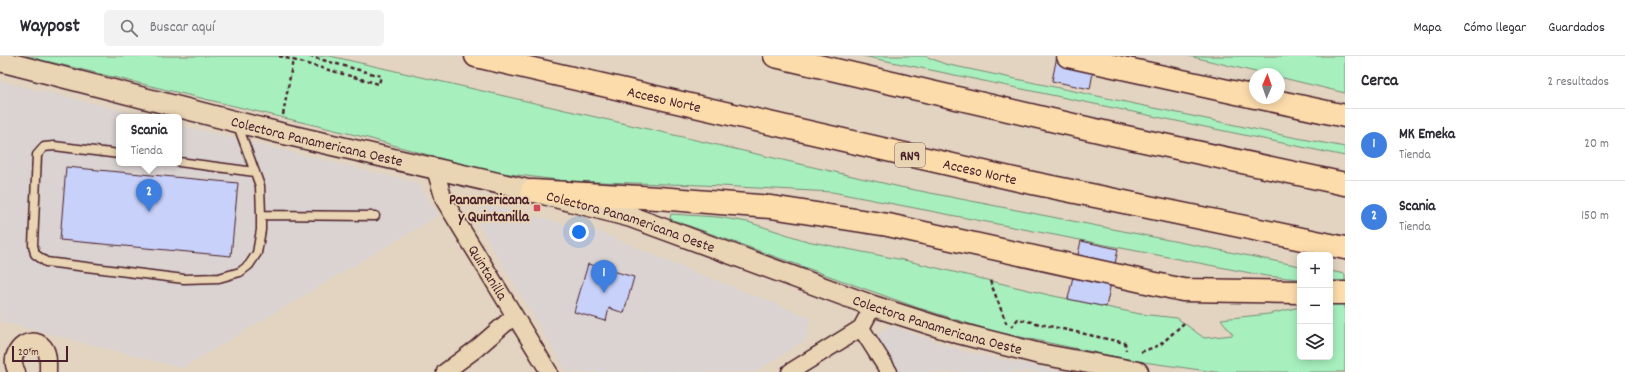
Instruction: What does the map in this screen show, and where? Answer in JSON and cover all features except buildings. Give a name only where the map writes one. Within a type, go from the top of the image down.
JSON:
[{"type":"highway","name":"Acceso Norte","points":[[476,56],[1023,181],[1345,248]]},
{"type":"highway","points":[[775,56],[1105,132],[1345,184]]},
{"type":"highway","points":[[1068,56],[1249,96]]},
{"type":"highway","points":[[1285,103],[1345,116]]},
{"type":"highway","points":[[532,191],[658,198],[771,207],[888,225],[1183,290],[1297,292]]},
{"type":"highway","points":[[1333,292],[1345,293]]},
{"type":"street","name":"Colectora Panamericana Oeste","points":[[0,61],[280,133],[532,191],[630,218],[684,236],[873,306],[958,333],[1033,352],[1138,372]]},
{"type":"street","name":"Quintanilla","points":[[435,169],[444,200],[549,372]]},
{"type":"street","points":[[790,372],[861,328],[873,306]]},
{"type":"street","points":[[445,372],[476,349],[514,316]]},
{"type":"street","points":[[861,328],[889,372]]},
{"type":"street","points":[[17,372],[14,368],[13,360],[16,351],[24,343],[35,342],[44,347],[48,356],[48,372]]},
{"type":"lane","points":[[116,154],[54,146],[44,147],[37,155],[33,245],[35,254],[46,262],[61,264],[184,279],[219,278],[240,272],[249,265],[257,253],[261,230],[260,186],[237,122]]},
{"type":"lane","points":[[182,162],[255,172]]},
{"type":"lane","points":[[261,215],[375,216]]},
{"type":"path","points":[[279,56],[379,84],[381,76],[308,56]]},
{"type":"path","points":[[280,133],[293,60]]},
{"type":"path","points":[[990,281],[1008,330],[1018,319],[1124,343],[1126,352],[1132,352]]},
{"type":"path","points":[[1138,352],[1144,352],[1160,345],[1184,323]]},
{"type":"shaded area","points":[[0,81],[136,114],[116,114],[116,166],[182,166],[182,126],[418,183],[439,215],[182,368],[0,321]]},
{"type":"shaded area","points":[[484,204],[602,233],[676,265],[811,318],[805,340],[755,372],[567,372],[476,220]]},
{"type":"shaded area","points":[[892,326],[965,352],[1066,372],[894,372],[876,345],[879,333]]},
{"type":"green space","points":[[25,56],[330,56],[900,187],[1297,265],[1297,279],[1266,276],[832,192],[701,185],[566,181],[486,171],[364,137]]},
{"type":"green space","points":[[863,56],[925,56],[945,64],[1345,147],[1345,156]]},
{"type":"green space","points":[[1189,56],[1345,56],[1345,93],[1285,78],[1285,68],[1249,68],[1249,70]]},
{"type":"green space","points":[[671,214],[717,217],[748,222],[807,241],[908,261],[1049,295],[1140,314],[1177,318],[1204,338],[1233,335],[1221,319],[1269,314],[1297,308],[1297,360],[1333,360],[1333,304],[1345,304],[1345,372],[1215,372],[1136,361],[992,331],[913,306],[670,219]]},
{"type":"green space","points":[[1333,272],[1345,274],[1345,283],[1333,281]]},
{"type":"place","name":"Panamericana y Quintanilla","points":[[537,208]]},
{"type":"place","name":"Scania","points":[[149,212]]},
{"type":"place","name":"MK Emeka","points":[[604,293]]}]
